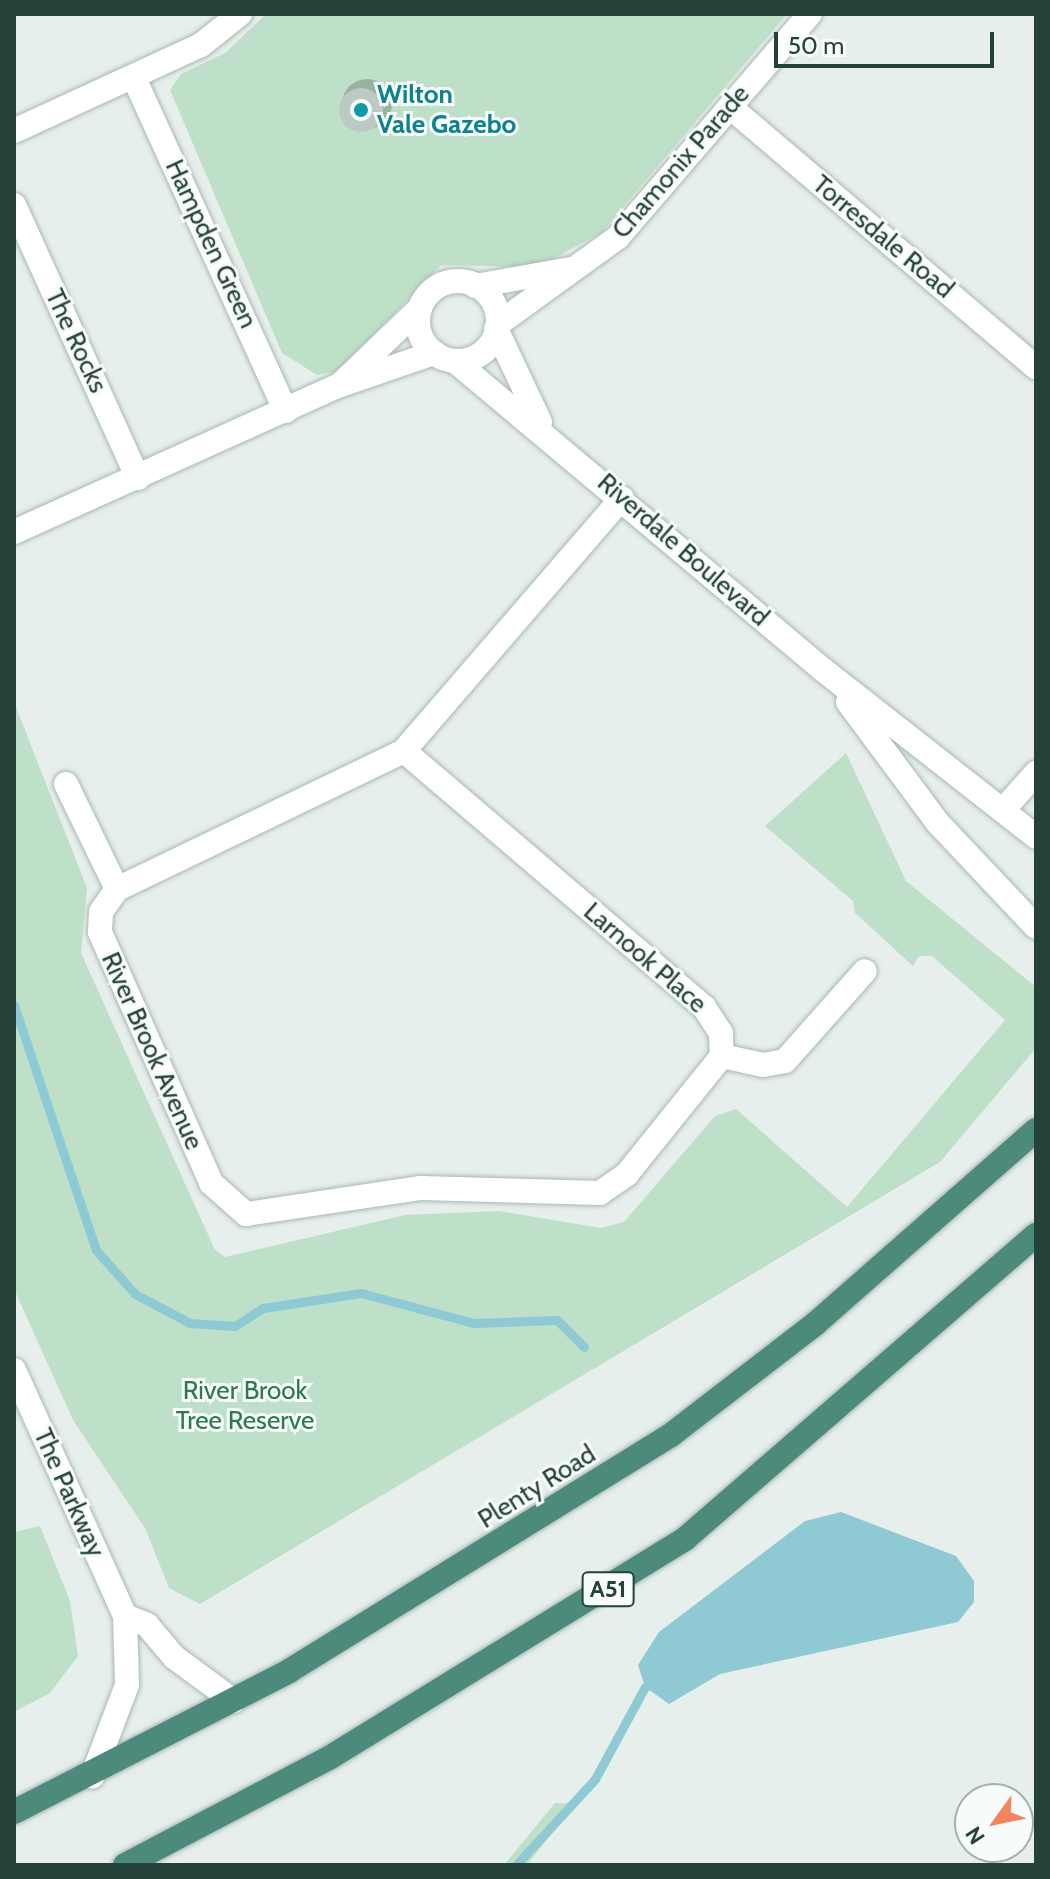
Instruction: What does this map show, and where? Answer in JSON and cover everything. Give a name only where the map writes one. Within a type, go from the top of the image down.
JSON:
[{"type":"highway","name":"Plenty Road","points":[[14,1812],[92,1777],[234,1701],[671,1435],[815,1324],[1036,1130]]},
{"type":"highway","name":"A51","points":[[125,1865],[329,1758],[686,1538],[1036,1235]]},
{"type":"street","points":[[14,131],[201,45],[240,14]]},
{"type":"street","name":"Chamonix Parade","points":[[497,326],[618,237],[810,14]]},
{"type":"street","name":"Hampden Green","points":[[134,78],[286,411]]},
{"type":"street","name":"Torresdale Road","points":[[730,107],[1036,367]]},
{"type":"street","name":"The Rocks","points":[[14,205],[138,478]]},
{"type":"street","name":"Chamonix Parade","points":[[475,286],[577,267]]},
{"type":"street","points":[[14,532],[338,386],[444,357],[486,349],[497,326],[491,300],[475,286],[437,287],[420,308],[338,386]]},
{"type":"street","points":[[420,308],[419,333],[444,357]]},
{"type":"street","name":"Riverdale Boulevard","points":[[497,326],[545,431]]},
{"type":"street","name":"Riverdale Boulevard","points":[[444,357],[545,431],[822,669],[1036,837]]},
{"type":"street","points":[[66,784],[117,889],[404,751],[622,498]]},
{"type":"street","name":"Riverdale Boulevard","points":[[822,669],[937,822],[1036,927]]},
{"type":"street","name":"Larnook Place","points":[[404,751],[704,1007],[721,1033],[722,1056]]},
{"type":"street","points":[[1003,810],[1036,773]]},
{"type":"street","name":"River Brook Avenue","points":[[117,889],[101,912],[104,944],[211,1183],[246,1214],[421,1188],[600,1193],[627,1174],[722,1056]]},
{"type":"street","points":[[722,1056],[763,1065],[785,1061],[865,971]]},
{"type":"street","name":"The Parkway","points":[[14,1370],[125,1616],[127,1685],[92,1777]]},
{"type":"street","points":[[125,1616],[147,1625],[174,1657],[234,1701]]},
{"type":"green space","points":[[266,14],[787,14],[601,233],[537,267],[441,265],[338,371],[317,375],[282,353],[170,90],[181,74],[225,53]]},
{"type":"green space","name":"River Brook Tree Reserve","points":[[14,702],[87,888],[81,953],[215,1250],[225,1257],[405,1215],[499,1211],[601,1228],[624,1222],[715,1116],[736,1109],[847,1207],[1005,1020],[932,956],[919,956],[913,966],[855,913],[853,901],[765,826],[846,753],[906,881],[1036,987],[1036,1048],[940,1162],[200,1604],[169,1588],[145,1528],[73,1420],[14,1289]]},
{"type":"green space","points":[[40,1526],[70,1601],[78,1656],[50,1693],[14,1712],[14,1532]]},
{"type":"green space","points":[[555,1803],[575,1804],[527,1865],[504,1865]]},
{"type":"water","points":[[841,1512],[956,1556],[974,1581],[974,1602],[958,1622],[720,1674],[669,1704],[645,1687],[638,1665],[659,1632],[805,1521]]},
{"type":"building","name":"Wilton Vale Gazebo","points":[[361,88],[376,95],[383,110],[376,125],[361,132],[346,125],[339,110],[346,95]]},
{"type":"waterway","points":[[14,1005],[96,1250],[135,1294],[190,1323],[235,1326],[263,1308],[361,1293],[474,1323],[557,1320],[584,1347]]},
{"type":"waterway","points":[[516,1865],[595,1779],[645,1687]]},
{"type":"place","name":"Wilton Vale Gazebo","points":[[361,110]]}]
